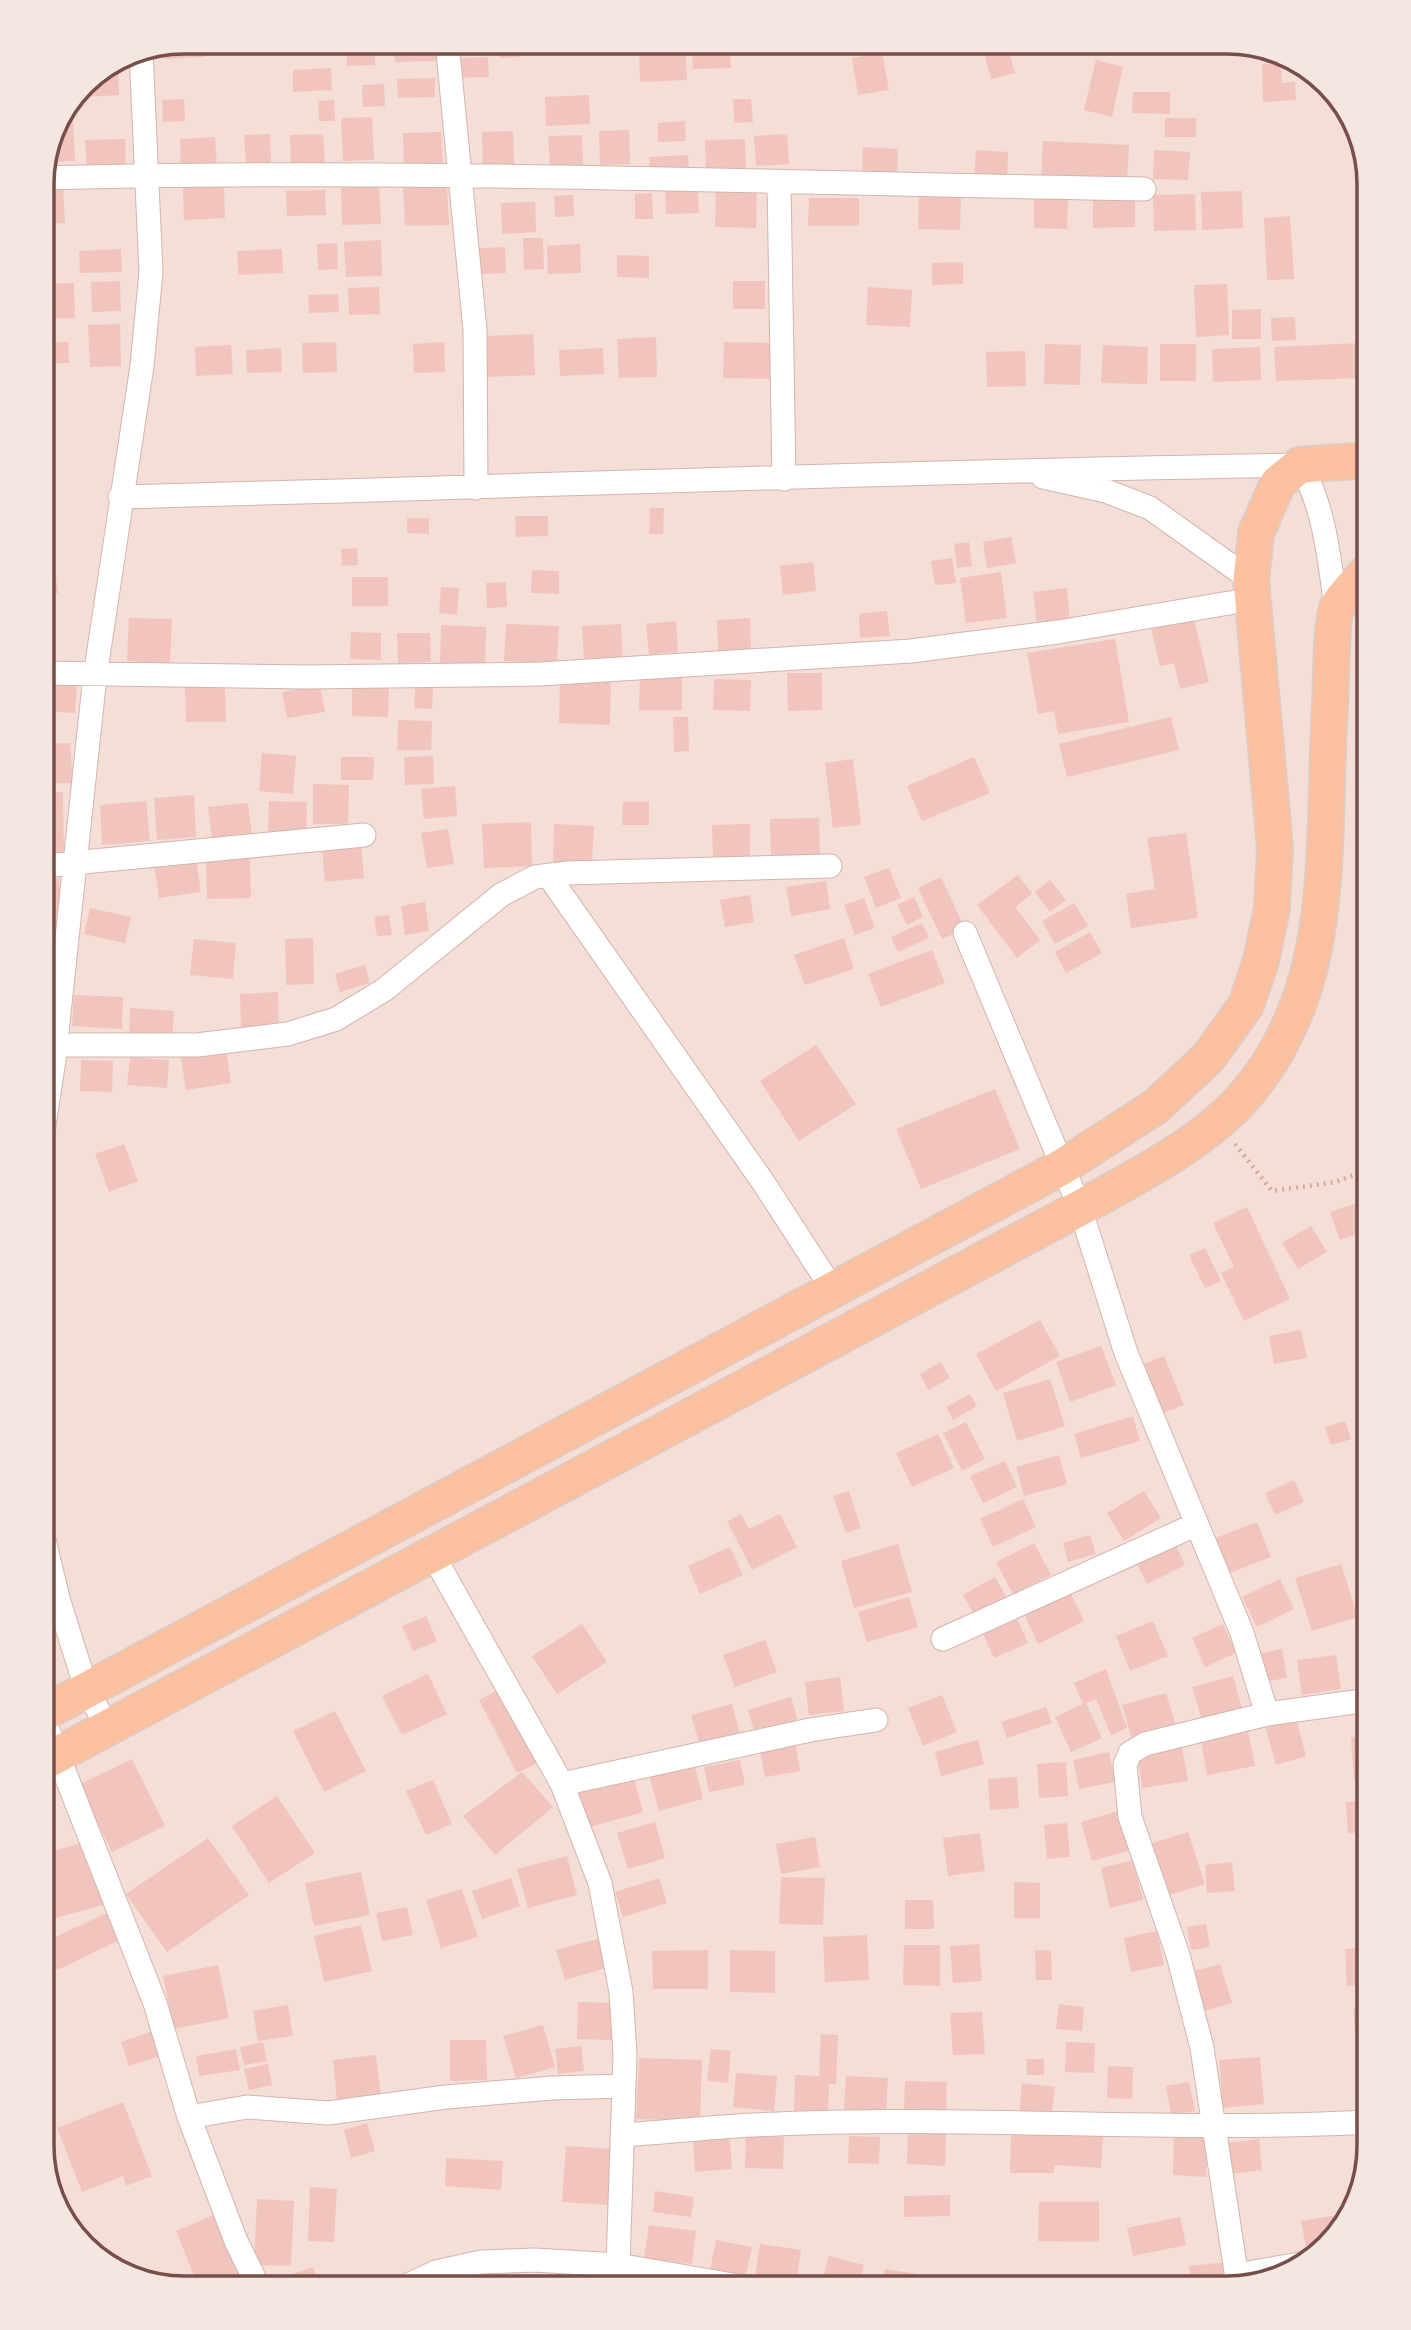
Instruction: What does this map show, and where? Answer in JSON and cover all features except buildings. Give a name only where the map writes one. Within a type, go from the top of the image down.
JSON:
[{"type":"main road","points":[[54,1708],[1062,1167],[1155,1107],[1208,1058],[1246,1005],[1272,908],[1275,848],[1252,590],[1256,533],[1278,483],[1300,465],[1357,461]]},
{"type":"main road","points":[[54,1757],[1080,1208],[1171,1157],[1233,1107],[1281,1048],[1298,1008],[1315,947],[1323,890],[1336,607],[1357,583]]},
{"type":"street","points":[[448,54],[475,330],[476,488]]},
{"type":"street","points":[[55,1026],[95,676],[142,366],[151,272],[142,62]]},
{"type":"street","points":[[55,178],[148,175],[462,177],[1144,189]]},
{"type":"street","points":[[779,183],[783,479]]},
{"type":"street","points":[[120,498],[783,479],[1006,469],[1300,465],[1314,488],[1327,544],[1336,607]]},
{"type":"street","points":[[1006,469],[1106,491],[1150,508],[1252,590]]},
{"type":"street","points":[[55,674],[95,676],[540,674],[911,651],[1058,632],[1252,590]]},
{"type":"street","points":[[55,864],[364,835]]},
{"type":"street","points":[[55,1055],[197,1045],[288,1034],[336,1019],[384,990],[501,895],[535,877],[830,866]]},
{"type":"street","points":[[548,875],[763,1182],[833,1290]]},
{"type":"street","points":[[964,933],[1080,1208],[1126,1353],[1242,1633],[1267,1714]]},
{"type":"street","points":[[943,1640],[1198,1524]]},
{"type":"street","points":[[433,1555],[562,1784],[600,1883],[621,1992],[624,2086],[618,2266]]},
{"type":"street","points":[[54,1583],[87,1691],[109,1729]]},
{"type":"street","points":[[1236,2275],[1202,2048],[1178,1955],[1129,1817],[1125,1765],[1130,1753],[1145,1744],[1267,1714],[1357,1702]]},
{"type":"street","points":[[562,1784],[810,1730],[876,1720]]},
{"type":"street","points":[[54,1766],[155,2003],[189,2116],[236,2241],[253,2275]]},
{"type":"street","points":[[189,2116],[247,2107],[328,2113],[460,2096],[624,2086]]},
{"type":"street","points":[[623,2135],[756,2124],[933,2123],[1214,2127],[1357,2122]]},
{"type":"street","points":[[429,2275],[481,2262],[534,2260],[618,2266],[675,2275]]},
{"type":"path","points":[[1233,1107],[1230,1137],[1272,1191],[1336,1182],[1357,1174]]},
{"type":"shaded area","points":[[167,55],[1235,55],[1268,61],[1299,76],[1324,99],[1343,127],[1356,167],[1357,184],[1357,2146],[1352,2179],[1339,2211],[1330,2225],[1312,2243],[1284,2262],[1252,2273],[1226,2276],[176,2275],[143,2269],[112,2254],[87,2231],[68,2203],[55,2163],[54,2146],[55,176],[64,135],[76,112],[92,92],[127,68]]}]
